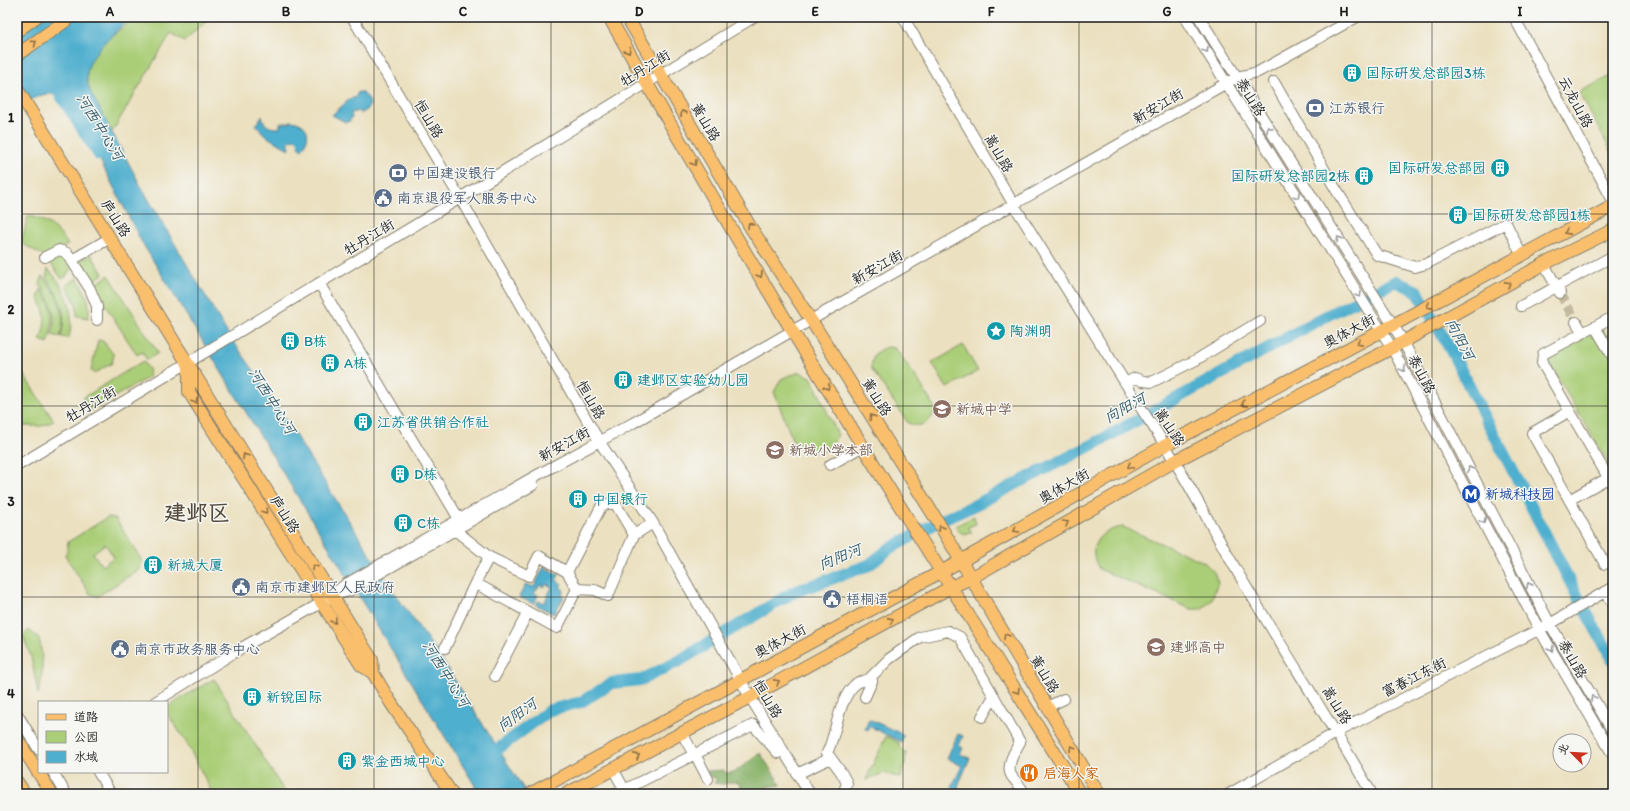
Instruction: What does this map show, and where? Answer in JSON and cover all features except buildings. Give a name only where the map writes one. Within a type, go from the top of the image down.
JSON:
[{"type":"main road","points":[[17,31],[36,17]]},
{"type":"main road","points":[[17,55],[71,17]]},
{"type":"main road","points":[[609,17],[647,84],[863,446],[1021,696],[1080,794]]},
{"type":"main road","name":"黄山路","points":[[627,17],[752,228],[961,561],[1099,794]]},
{"type":"main road","name":"庐山路","points":[[17,89],[188,363],[327,599],[372,660],[373,673],[391,703],[452,794]]},
{"type":"main road","name":"奥体大街","points":[[530,794],[961,561],[1166,445],[1382,331],[1613,206]]},
{"type":"main road","points":[[566,794],[951,587],[971,578],[1175,461],[1392,348],[1544,264],[1613,230]]},
{"type":"main road","points":[[17,739],[38,772]]},
{"type":"main road","points":[[39,773],[52,794]]},
{"type":"main road","points":[[17,782],[25,794]]},
{"type":"street","name":"恒山路","points":[[352,17],[460,198],[599,441],[653,524],[750,696],[810,794]]},
{"type":"street","name":"牡丹江街","points":[[17,466],[460,198],[754,17]]},
{"type":"street","name":"嵩山路","points":[[903,17],[1014,206],[1125,383],[1166,445],[1241,578],[1337,732],[1372,794]]},
{"type":"street","name":"泰山路","points":[[1185,17],[1392,348],[1539,629],[1613,755]]},
{"type":"street","name":"泰山路","points":[[1199,17],[1403,341],[1550,624],[1613,732]]},
{"type":"street","name":"新安江街","points":[[388,564],[459,519],[633,423],[793,330],[1014,206],[1226,83],[1237,77],[1258,72],[1357,17]]},
{"type":"street","name":"云龙山路","points":[[1514,17],[1613,200]]},
{"type":"street","points":[[1274,82],[1342,201],[1377,255],[1415,267],[1426,264],[1506,223],[1522,256]]},
{"type":"street","points":[[72,260],[110,238]]},
{"type":"street","points":[[45,258],[59,250],[67,253],[90,289],[96,306],[96,320]]},
{"type":"street","points":[[1521,306],[1558,290],[1613,256]]},
{"type":"street","points":[[1544,264],[1558,290]]},
{"type":"street","points":[[319,283],[459,519]]},
{"type":"street","points":[[1569,500],[1611,482],[1542,363],[1543,354],[1613,317]]},
{"type":"street","points":[[1125,383],[1135,378],[1152,382],[1196,360],[1260,321]]},
{"type":"street","points":[[1576,322],[1583,333]]},
{"type":"street","points":[[1594,327],[1613,357]]},
{"type":"street","points":[[1570,411],[1532,433],[1605,564]]},
{"type":"street","points":[[830,465],[863,446]]},
{"type":"street","name":"新安江街","points":[[157,701],[243,647],[347,587],[388,564],[455,530],[533,485],[530,479]]},
{"type":"street","points":[[567,572],[602,505],[615,503],[634,535]]},
{"type":"street","points":[[577,589],[595,590],[608,596],[634,535],[653,524]]},
{"type":"street","points":[[455,530],[489,557],[528,576],[539,556],[567,572],[577,589]]},
{"type":"street","points":[[445,648],[475,583],[489,557]]},
{"type":"street","points":[[475,583],[557,628],[577,589]]},
{"type":"street","points":[[1609,590],[1613,603]]},
{"type":"street","name":"富春江东街","points":[[1229,794],[1337,732],[1550,624],[1609,590]]},
{"type":"street","points":[[495,676],[528,612]]},
{"type":"street","points":[[796,771],[829,755],[840,711],[850,690],[857,683],[869,679],[889,659],[911,642],[928,635],[948,631],[960,637],[1020,742],[1010,762],[1010,772],[1024,794]]},
{"type":"street","points":[[865,698],[872,681],[869,679]]},
{"type":"street","points":[[982,717],[994,696]]},
{"type":"street","points":[[1047,707],[1064,699]]},
{"type":"street","points":[[17,714],[38,748]]},
{"type":"street","points":[[613,769],[623,792],[753,725],[775,748],[803,794]]},
{"type":"street","points":[[682,732],[708,780]]},
{"type":"street","points":[[829,755],[847,783],[843,794]]},
{"type":"street","points":[[54,773],[66,794]]},
{"type":"street","points":[[99,773],[111,794]]},
{"type":"green space","points":[[137,17],[211,17],[185,41],[171,33],[112,132],[73,82],[77,61]]},
{"type":"green space","points":[[1613,75],[1613,155],[1579,92]]},
{"type":"green space","points":[[28,216],[35,217],[46,222],[60,234],[68,245],[44,256],[21,243]]},
{"type":"green space","points":[[57,254],[62,256],[72,270],[62,279],[47,259]]},
{"type":"green space","points":[[91,254],[103,274],[90,283],[77,263]]},
{"type":"green space","points":[[48,269],[61,285],[68,301],[71,318],[69,338],[61,337],[63,329],[63,313],[55,292],[46,278]]},
{"type":"green space","points":[[109,275],[158,353],[147,360],[142,352],[137,355],[93,286]]},
{"type":"green space","points":[[42,276],[52,289],[60,304],[63,320],[60,337],[52,335],[54,315],[48,297],[40,285]]},
{"type":"green space","points":[[77,278],[85,292],[88,302],[88,318],[77,316],[76,304],[66,285]]},
{"type":"green space","points":[[41,289],[49,302],[52,315],[48,343],[40,340],[45,319],[43,308],[38,298]]},
{"type":"green space","points":[[1602,327],[1613,349],[1613,471],[1546,358]]},
{"type":"green space","points":[[98,340],[103,341],[114,355],[112,363],[95,373],[91,371]]},
{"type":"green space","points":[[963,345],[978,371],[947,388],[932,363]]},
{"type":"green space","points":[[887,347],[895,348],[918,380],[936,410],[925,424],[913,425],[908,423],[871,368],[875,354]]},
{"type":"green space","points":[[143,361],[150,371],[148,374],[149,377],[91,410],[83,398]]},
{"type":"green space","points":[[17,365],[54,421],[42,426],[17,426]]},
{"type":"green space","points":[[799,372],[811,377],[838,435],[827,451],[808,452],[794,444],[774,392],[781,379]]},
{"type":"green space","points":[[974,516],[976,524],[968,527],[972,533],[964,534],[959,531],[956,526]]},
{"type":"green space","points":[[108,517],[116,519],[142,561],[140,569],[98,596],[90,594],[65,555],[68,542]],"holes":[[[105,544],[114,557],[102,566],[93,553]]]},
{"type":"green space","points":[[1123,527],[1204,562],[1214,572],[1218,583],[1211,601],[1201,609],[1191,609],[1099,569],[1095,561],[1094,553],[1097,540],[1107,532]]},
{"type":"green space","points":[[29,630],[39,638],[42,673],[38,694],[31,657],[23,636]]},
{"type":"green space","points":[[214,679],[286,794],[213,794],[186,742],[168,715],[168,707]]},
{"type":"green space","points":[[886,736],[899,743],[899,746],[906,753],[905,765],[900,778],[884,773],[866,780]]},
{"type":"green space","points":[[760,753],[781,785],[766,787],[762,794],[736,794],[741,790],[741,785],[734,782],[724,784],[714,783],[717,779],[708,775],[707,771],[724,770],[725,773],[735,772]]},
{"type":"water","points":[[17,17],[133,17],[113,34],[93,58],[87,73],[90,91],[143,190],[228,334],[260,379],[395,594],[439,655],[527,794],[480,794],[141,241],[75,111],[60,97],[48,94],[41,95],[17,107]]},
{"type":"water","points":[[358,92],[362,92],[368,98],[370,104],[367,110],[360,114],[359,111],[351,113],[352,117],[349,122],[345,122],[332,115],[351,98],[355,98]]},
{"type":"water","points":[[262,116],[266,125],[273,128],[280,128],[280,123],[290,123],[290,121],[301,124],[305,127],[308,135],[305,145],[301,150],[298,146],[299,143],[295,139],[289,141],[289,149],[266,136],[256,124]]},
{"type":"water","points":[[544,567],[559,575],[556,580],[562,584],[560,587],[564,590],[562,595],[564,597],[554,614],[536,605],[538,601],[544,603],[552,587],[546,584],[544,587],[540,585],[534,593],[538,595],[534,604],[519,597],[526,584],[534,587]]},
{"type":"water","points":[[869,719],[904,735],[901,742],[871,727],[869,727],[868,730],[865,729]]},
{"type":"water","points":[[958,734],[963,736],[959,746],[963,748],[960,754],[970,758],[958,786],[960,794],[957,794],[952,786],[962,766],[947,758]]},
{"type":"waterway","name":"河西中心河","points":[[54,85],[99,155]]},
{"type":"waterway","name":"向阳河","points":[[486,758],[550,710],[581,702],[612,683],[641,680],[679,661],[792,593],[869,565],[889,549],[938,522],[971,507],[1094,444],[1328,315],[1396,281],[1417,291],[1450,349],[1582,605],[1613,660]]},
{"type":"tunnel","points":[[1560,293],[1576,322]]},
{"type":"place","name":"国际研发总部园3栋","points":[[1352,73]]},
{"type":"place","name":"江苏银行","points":[[1315,108]]},
{"type":"place","name":"国际研发总部园","points":[[1500,168]]},
{"type":"place","name":"中国建设银行","points":[[398,173]]},
{"type":"place","name":"国际研发总部园2栋","points":[[1364,176]]},
{"type":"place","name":"南京退役军人服务中心","points":[[383,198]]},
{"type":"place","name":"国际研发总部园1栋","points":[[1458,215]]},
{"type":"place","name":"陶渊明","points":[[996,331]]},
{"type":"place","name":"B栋","points":[[290,341]]},
{"type":"place","name":"A栋","points":[[330,363]]},
{"type":"place","name":"建邺区实验幼儿园","points":[[623,380]]},
{"type":"place","name":"新城中学","points":[[942,409]]},
{"type":"place","name":"江苏省供销合作社","points":[[363,422]]},
{"type":"place","name":"新城小学本部","points":[[775,450]]},
{"type":"place","name":"D栋","points":[[400,474]]},
{"type":"place","name":"新城科技园","points":[[1471,494]]},
{"type":"place","name":"中国银行","points":[[578,499]]},
{"type":"place","name":"C栋","points":[[403,523]]},
{"type":"place","name":"新城大厦","points":[[153,565]]},
{"type":"place","name":"南京市建邺区人民政府","points":[[241,587]]},
{"type":"place","name":"梧桐语","points":[[832,599]]},
{"type":"place","name":"建邺高中","points":[[1156,647]]},
{"type":"place","name":"南京市政务服务中心","points":[[120,649]]},
{"type":"place","name":"新锐国际","points":[[252,697]]},
{"type":"place","name":"紫金西城中心","points":[[347,761]]},
{"type":"place","name":"启海人家","points":[[1029,773]]},
{"type":"district","name":"建邺区","points":[[197,512]]}]
